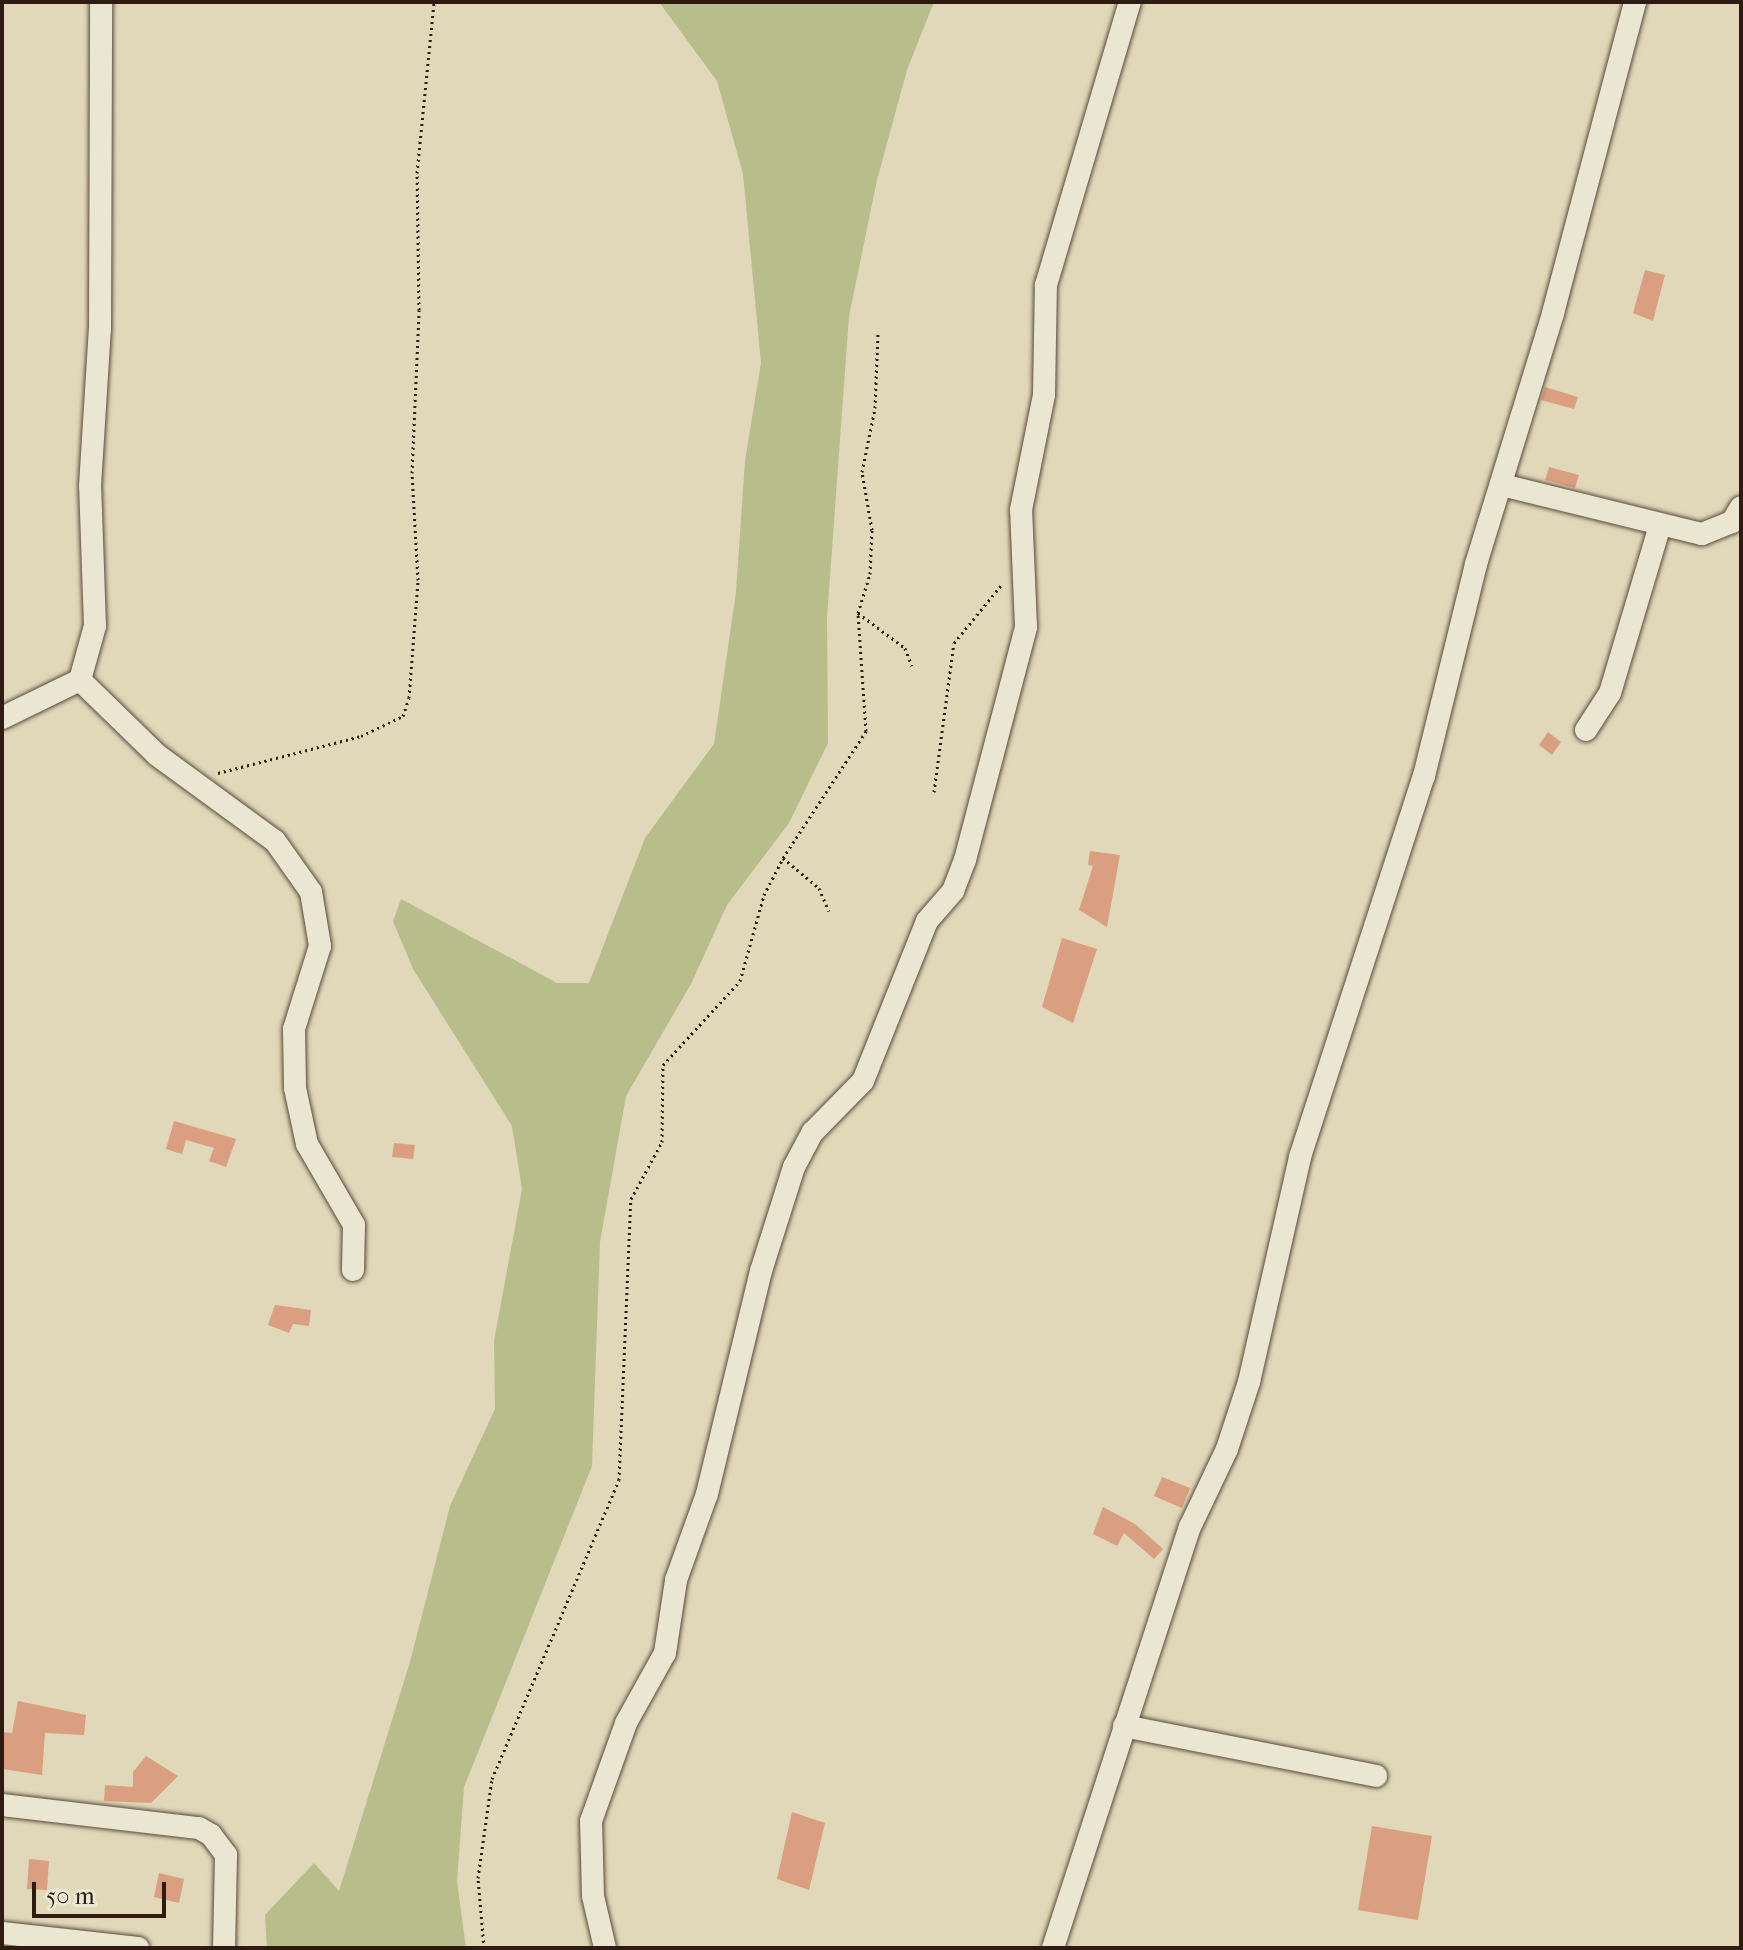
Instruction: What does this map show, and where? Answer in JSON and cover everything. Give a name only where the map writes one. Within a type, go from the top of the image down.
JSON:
[{"type":"street","points":[[2,718],[80,680],[95,626],[90,486],[100,329],[101,2]]},
{"type":"street","points":[[605,1948],[593,1896],[591,1821],[626,1723],[665,1653],[676,1580],[707,1494],[761,1271],[794,1167],[813,1132],[863,1081],[927,921],[953,891],[965,860],[1026,627],[1021,510],[1044,395],[1046,285],[1130,2]]},
{"type":"street","points":[[1053,1948],[1124,1726],[1155,1647],[1190,1527],[1227,1449],[1249,1382],[1300,1157],[1424,776],[1476,564],[1502,485],[1635,2]]},
{"type":"street","points":[[1502,485],[1702,534],[1720,531],[1741,507]]},
{"type":"street","points":[[1586,730],[1610,693],[1660,525]]},
{"type":"street","points":[[80,680],[128,731],[187,779],[275,841],[311,892],[320,946],[294,1029],[295,1088],[307,1144],[354,1225],[353,1270]]},
{"type":"street","points":[[1124,1726],[1376,1776]]},
{"type":"street","points":[[2,1805],[199,1828],[211,1835],[226,1855],[224,1948]]},
{"type":"street","points":[[2,1933],[138,1948]]},
{"type":"path","points":[[187,779],[361,736],[403,716],[409,698],[418,580],[412,473],[419,310],[417,173],[434,2]]},
{"type":"path","points":[[484,1948],[478,1878],[492,1779],[619,1480],[631,1199],[662,1142],[663,1065],[740,981],[764,895],[783,858],[866,731],[858,613],[870,574],[872,530],[862,472],[875,408],[878,332]]},
{"type":"path","points":[[934,792],[954,643],[1022,563]]},
{"type":"path","points":[[858,613],[905,648],[912,666]]},
{"type":"path","points":[[783,858],[819,888],[829,911]]},
{"type":"green space","points":[[659,2],[934,2],[907,70],[877,180],[849,316],[827,618],[828,743],[789,823],[727,905],[691,984],[626,1096],[600,1242],[592,1466],[464,1787],[457,1881],[466,1948],[267,1948],[265,1915],[314,1863],[339,1891],[410,1662],[450,1506],[495,1409],[494,1341],[522,1189],[512,1126],[413,969],[393,921],[401,899],[557,983],[589,983],[645,838],[714,744],[736,592],[745,461],[761,363],[743,174],[717,81]]},
{"type":"building","points":[[1645,270],[1665,275],[1653,321],[1633,313]]},
{"type":"building","points":[[1545,387],[1578,397],[1574,409],[1541,400]]},
{"type":"building","points":[[1549,467],[1579,475],[1575,488],[1545,480]]},
{"type":"building","points":[[1548,732],[1561,742],[1552,755],[1539,745]]},
{"type":"building","points":[[1090,851],[1120,855],[1107,927],[1079,910],[1093,866],[1088,865]]},
{"type":"building","points":[[1062,938],[1097,949],[1073,1023],[1042,1007]]},
{"type":"building","points":[[174,1121],[236,1139],[226,1167],[209,1161],[214,1148],[186,1140],[182,1154],[166,1149]]},
{"type":"building","points":[[394,1143],[415,1145],[413,1159],[392,1157]]},
{"type":"building","points":[[275,1305],[311,1310],[309,1326],[293,1324],[289,1333],[268,1325]]},
{"type":"building","points":[[1162,1477],[1190,1488],[1182,1508],[1154,1496]]},
{"type":"building","points":[[1103,1507],[1135,1524],[1163,1549],[1154,1559],[1124,1533],[1117,1546],[1093,1534]]},
{"type":"building","points":[[18,1701],[86,1715],[84,1735],[45,1733],[42,1775],[2,1769],[2,1732],[12,1733]]},
{"type":"building","points":[[146,1756],[178,1776],[151,1803],[104,1801],[105,1785],[133,1787],[133,1772]]},
{"type":"building","points":[[792,1812],[825,1823],[809,1890],[777,1879]]},
{"type":"building","points":[[1372,1826],[1432,1836],[1418,1920],[1358,1910]]},
{"type":"building","points":[[29,1859],[49,1861],[47,1890],[27,1889]]},
{"type":"building","points":[[159,1873],[184,1879],[179,1903],[154,1897]]}]
